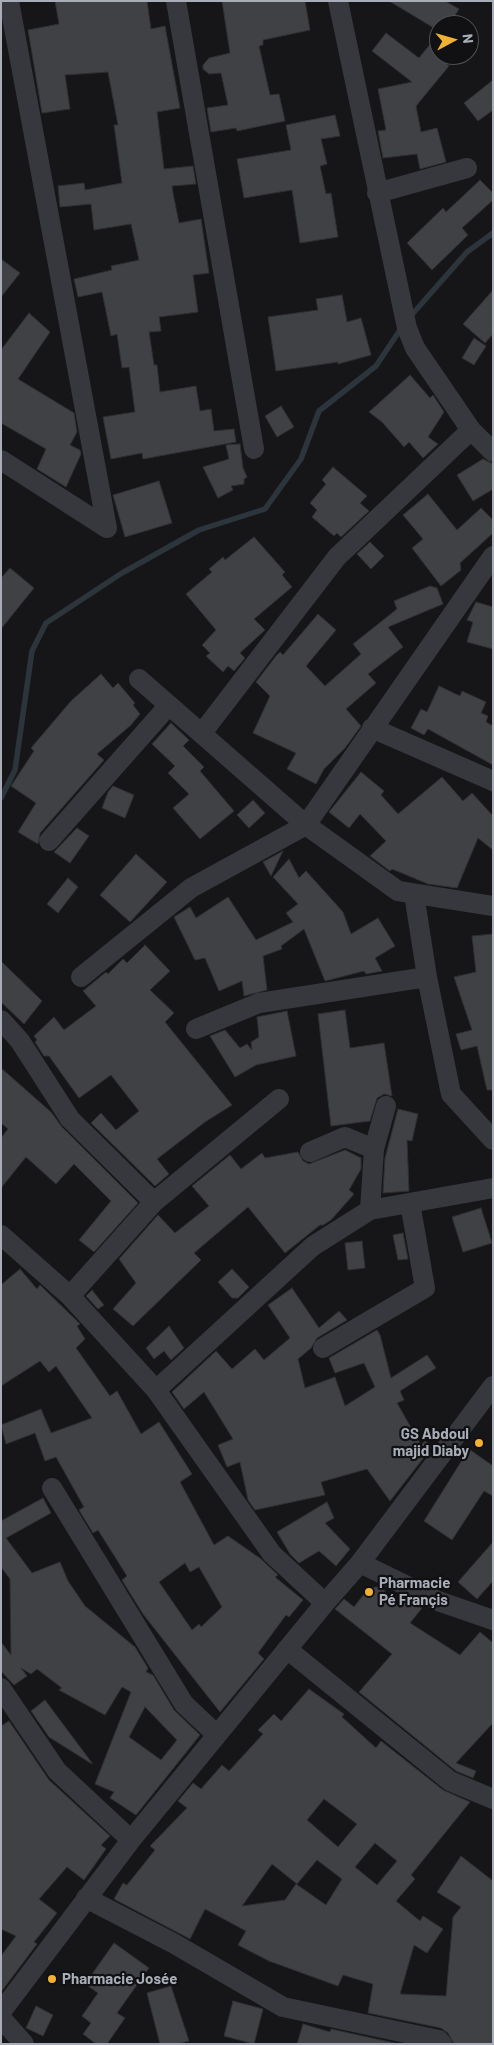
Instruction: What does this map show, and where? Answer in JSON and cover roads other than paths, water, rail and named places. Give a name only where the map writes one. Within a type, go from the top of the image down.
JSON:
[{"type":"street","points":[[1,460],[107,528],[9,1]]},
{"type":"street","points":[[176,1],[254,449]]},
{"type":"street","points":[[338,1],[407,328],[415,348],[471,430],[493,452]]},
{"type":"street","points":[[378,193],[467,168]]},
{"type":"street","points":[[202,733],[336,557],[471,430]]},
{"type":"street","points":[[81,977],[191,888],[306,825],[493,556]]},
{"type":"street","points":[[139,680],[306,825],[398,891],[493,906]]},
{"type":"street","points":[[49,841],[169,705]]},
{"type":"street","points":[[372,728],[493,781]]},
{"type":"street","points":[[414,894],[427,977],[451,1094],[493,1140]]},
{"type":"street","points":[[196,1029],[259,1003],[427,977]]},
{"type":"street","points":[[1,1020],[20,1041],[70,1119],[154,1202]]},
{"type":"street","points":[[70,1296],[154,1202],[279,1099]]},
{"type":"street","points":[[370,1210],[374,1149],[386,1106]]},
{"type":"street","points":[[310,1152],[345,1137],[374,1149]]},
{"type":"street","points":[[156,1390],[313,1246],[370,1210],[493,1188]]},
{"type":"street","points":[[323,1348],[425,1288],[410,1203]]},
{"type":"street","points":[[1,1235],[70,1296],[156,1390],[272,1554],[325,1602]]},
{"type":"street","points":[[1,2012],[131,1840],[325,1602],[360,1563],[493,1386]]},
{"type":"street","points":[[52,1488],[184,1704],[217,1735]]},
{"type":"street","points":[[360,1563],[438,1601],[493,1620]]},
{"type":"street","points":[[287,1649],[450,1782],[493,1799]]},
{"type":"street","points":[[5,1702],[57,1771],[131,1840]]},
{"type":"street","points":[[86,1898],[173,1943],[283,2007],[439,2040],[442,2044]]},
{"type":"street","points":[[1,2018],[24,2044]]},
{"type":"waterway","points":[[409,318],[467,252],[493,233]]},
{"type":"waterway","points":[[1,798],[15,770],[32,651],[46,623],[122,573],[199,530],[265,509],[301,459],[319,411],[376,366],[402,327]]},
{"type":"place","name":"GS Abdoul majid Diaby","points":[[479,1443]]},
{"type":"place","name":"Pharmacie Pé Françis","points":[[369,1592]]},
{"type":"place","name":"Pharmacie Josée","points":[[52,1979]]}]
